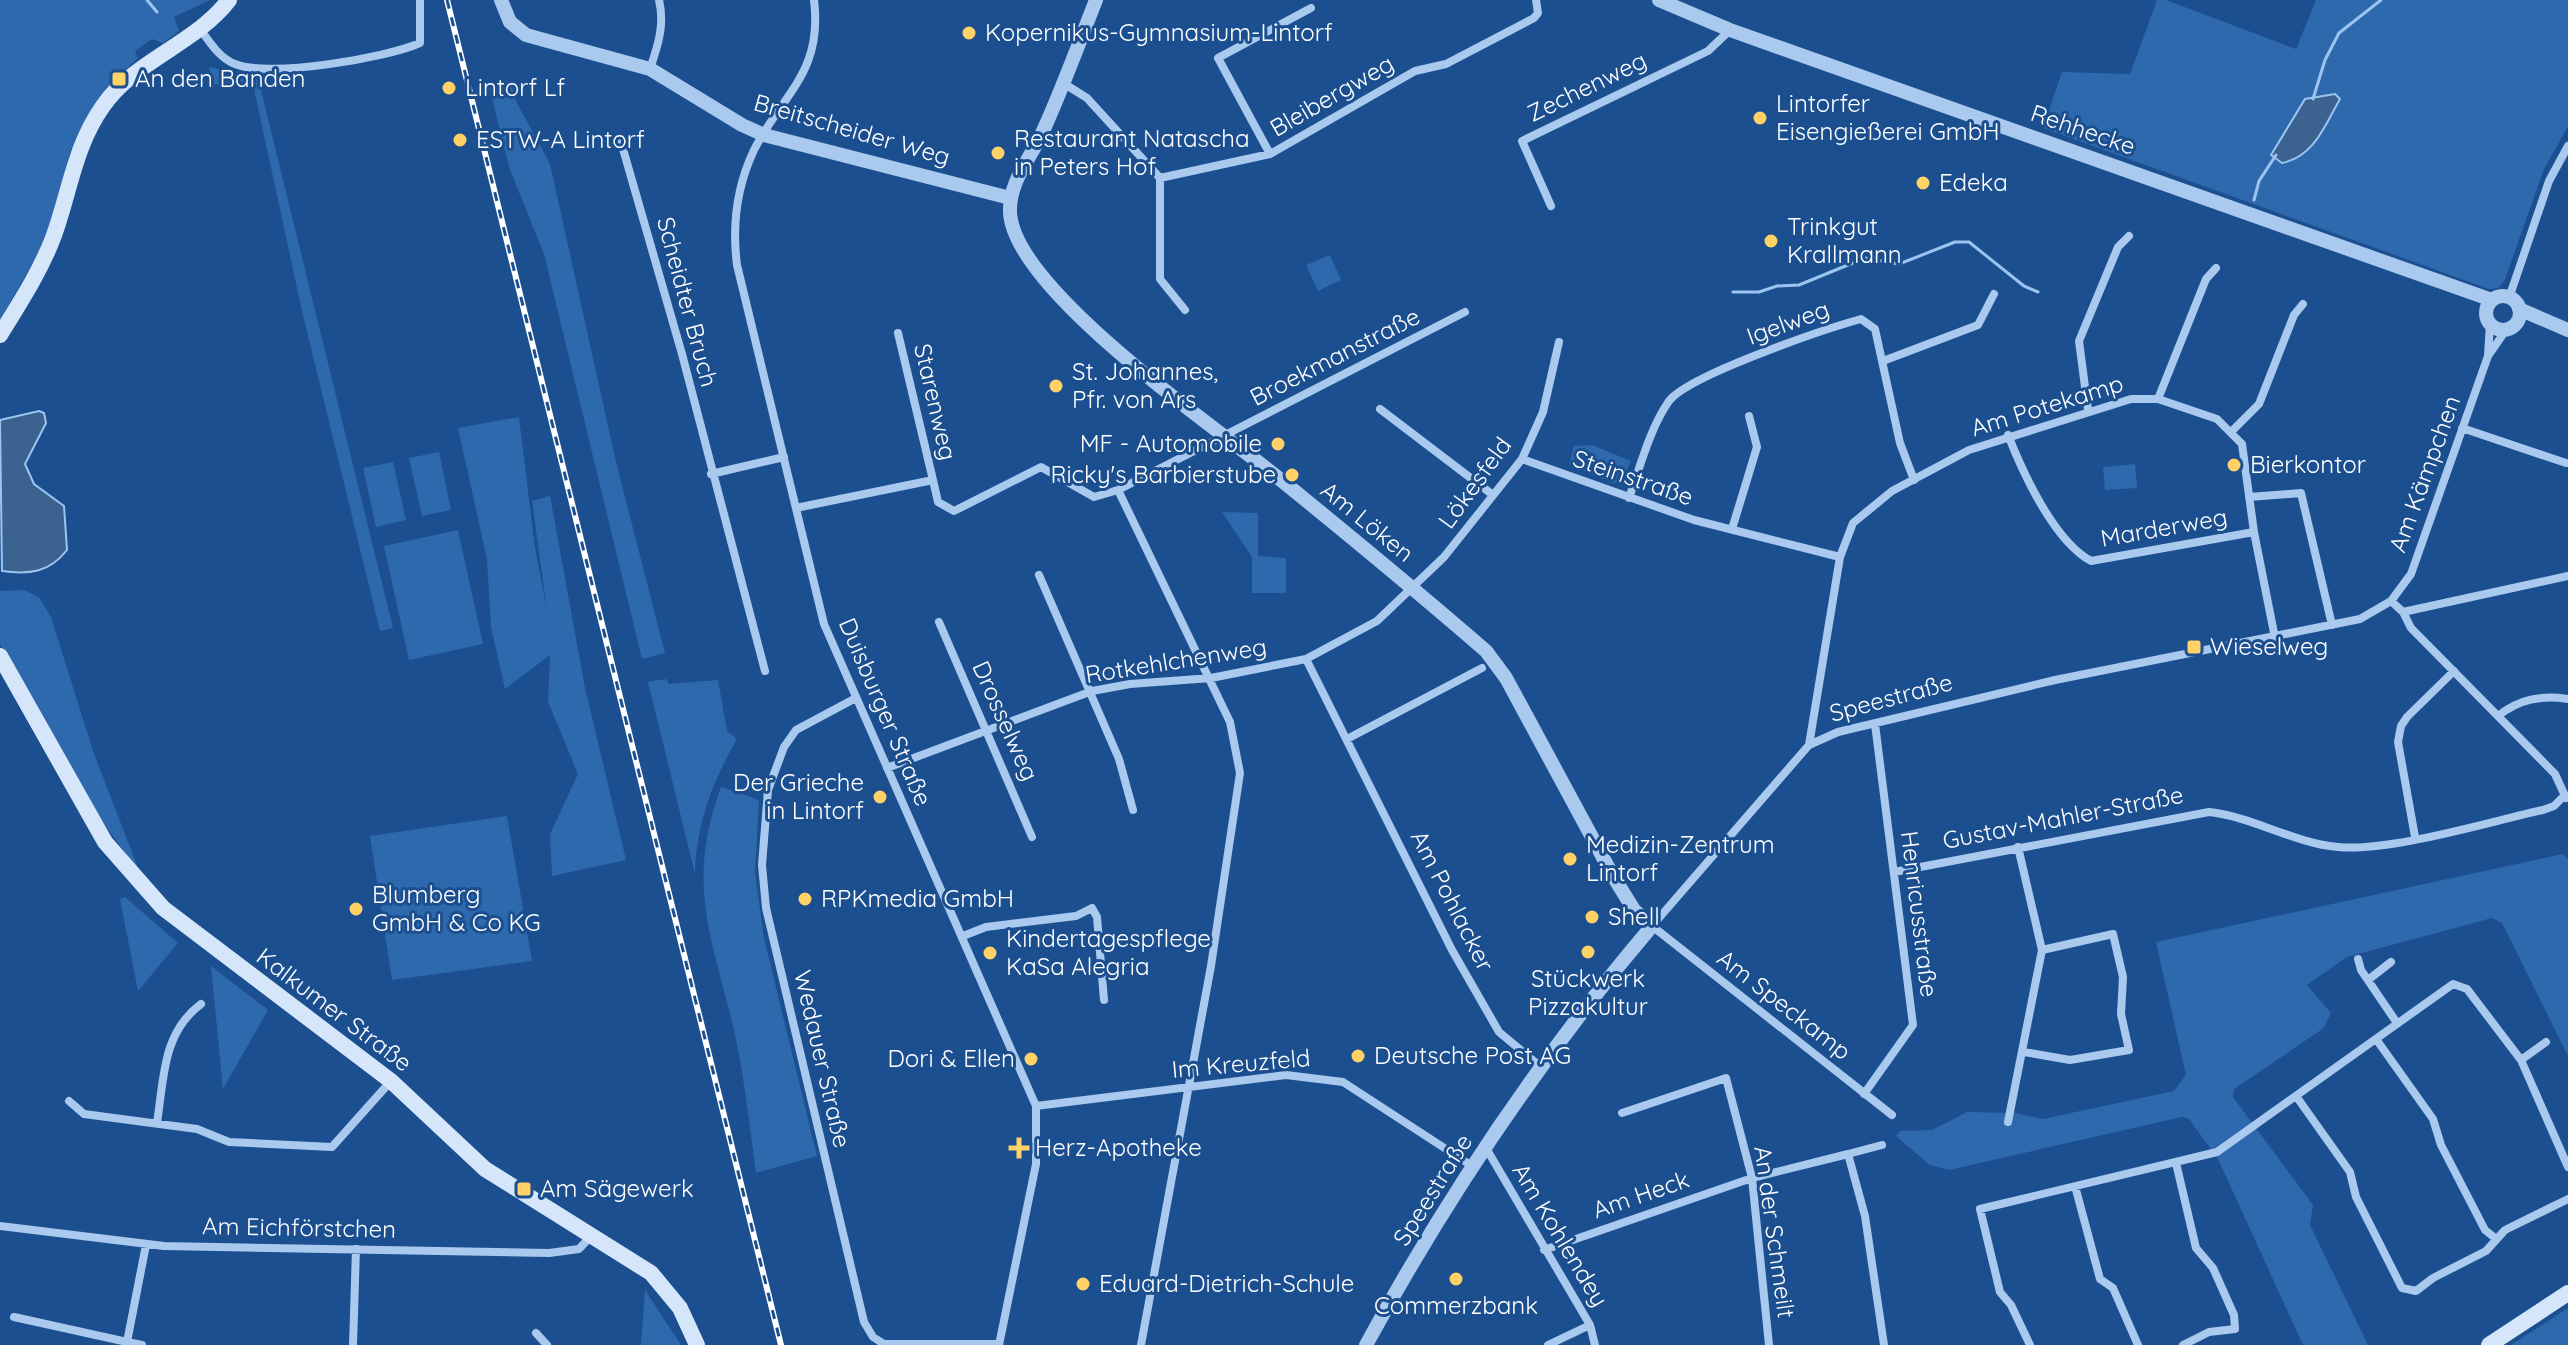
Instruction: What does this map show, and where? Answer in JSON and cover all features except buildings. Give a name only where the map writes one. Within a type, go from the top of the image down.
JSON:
[{"type":"main road","points":[[0,335],[43,260],[78,150],[102,107],[130,76],[200,29],[229,0]]},
{"type":"main road","name":"Kalkumer Straße","points":[[0,656],[105,842],[128,872],[173,917],[391,1081],[485,1169],[651,1273],[680,1308],[697,1345]]},
{"type":"main road","points":[[2489,1345],[2568,1293]]},
{"type":"street","points":[[200,29],[220,56],[234,64],[270,69],[336,63],[415,46],[422,40],[420,0]]},
{"type":"street","name":"Breitscheider Weg","points":[[501,0],[510,22],[526,35],[650,69],[764,135],[1010,198]]},
{"type":"street","points":[[650,69],[660,40],[663,16],[659,0]]},
{"type":"street","name":"Duisburger Straße","points":[[814,0],[816,20],[812,58],[802,81],[754,151],[741,190],[734,245],[824,624],[854,699],[963,936],[1036,1106],[1036,1164],[999,1345]]},
{"type":"street","points":[[1010,198],[1063,83],[1096,0]]},
{"type":"street","name":"Bleibergweg","points":[[1160,178],[1270,154],[1415,71],[1446,64],[1534,18],[1538,13],[1536,0]]},
{"type":"street","name":"Rehhecke","points":[[1659,0],[1730,30],[2238,208],[2448,287],[2490,311],[2512,315]]},
{"type":"street","points":[[1270,154],[1218,58],[1311,8]]},
{"type":"street","name":"Zechenweg","points":[[1551,206],[1522,141],[1708,51],[1730,30]]},
{"type":"street","points":[[1063,83],[1087,98],[1160,178],[1160,279],[1185,310]]},
{"type":"street","name":"Scheidter Bruch","points":[[621,142],[682,354],[765,671]]},
{"type":"street","points":[[2512,315],[2549,181],[2568,146]]},
{"type":"street","name":"Am Löken","points":[[1010,198],[1012,228],[1030,263],[1113,347],[1223,437],[1277,476],[1413,588],[1495,661],[1613,876],[1634,910],[1652,926]]},
{"type":"street","points":[[2088,410],[2079,341],[2118,247],[2129,236]]},
{"type":"street","points":[[2158,399],[2206,279],[2216,268]]},
{"type":"street","points":[[1883,361],[1978,325],[1994,294]]},
{"type":"street","points":[[2275,638],[2254,532],[2242,444],[2232,431],[2249,418],[2259,404],[2294,315],[2303,304]]},
{"type":"street","points":[[2490,311],[2564,329]]},
{"type":"street","name":"Am Kämpchen","points":[[2488,356],[2490,311]]},
{"type":"street","name":"Broekmanstraße","points":[[1118,490],[1465,312]]},
{"type":"street","name":"Am Kämpchen","points":[[2391,601],[2411,574],[2488,356],[2512,315]]},
{"type":"street","name":"Igelweg","points":[[1629,498],[1670,400],[1719,370],[1830,327],[1861,319],[1875,329],[1900,443],[1914,480]]},
{"type":"street","name":"Starenweg","points":[[898,333],[933,480]]},
{"type":"street","name":"Lökesfeld","points":[[1413,588],[1444,557],[1522,459],[1543,412],[1559,342]]},
{"type":"street","name":"Am Potekamp","points":[[1809,745],[1840,557],[1853,523],[1892,491],[1969,450],[2008,435],[2131,399],[2158,399],[2217,419],[2232,431]]},
{"type":"street","points":[[1380,409],[1493,495]]},
{"type":"street","points":[[1732,529],[1757,447],[1749,416]]},
{"type":"street","points":[[2462,428],[2566,463]]},
{"type":"street","name":"Marderweg","points":[[2008,435],[2024,475],[2054,522],[2080,555],[2091,561],[2254,532]]},
{"type":"street","points":[[711,474],[784,457]]},
{"type":"street","name":"Steinstraße","points":[[1522,459],[1629,498],[1840,557]]},
{"type":"street","points":[[796,508],[933,480],[938,502],[954,511],[1041,467],[1094,497],[1118,490],[1230,722],[1240,773],[1233,838],[1141,1345]]},
{"type":"street","points":[[2249,497],[2301,493],[2332,625]]},
{"type":"street","points":[[1039,575],[1125,773],[1133,810]]},
{"type":"street","points":[[2403,612],[2568,576]]},
{"type":"street","name":"Rotkehlchenweg","points":[[887,768],[987,727],[1092,691],[1130,684],[1211,678],[1306,659],[1377,621],[1413,588]]},
{"type":"street","points":[[2391,601],[2403,612],[2411,628],[2555,774],[2566,798]]},
{"type":"street","name":"Speestraße","points":[[1366,1345],[1472,1166],[1587,1001],[1809,745],[1838,732],[2055,680],[2360,619],[2391,601]]},
{"type":"street","name":"Drosselweg","points":[[939,622],[1032,837]]},
{"type":"street","name":"Am Pohlacker","points":[[1306,659],[1452,950],[1499,1032],[1541,1067]]},
{"type":"street","points":[[1347,739],[1482,668]]},
{"type":"street","points":[[2415,837],[2398,742],[2401,726],[2454,671]]},
{"type":"street","points":[[2498,716],[2510,706],[2527,700],[2548,696],[2568,699]]},
{"type":"street","name":"Wedauer Straße","points":[[854,699],[796,730],[784,747],[768,790],[764,826],[766,908],[864,1322],[873,1337],[884,1344],[999,1345]]},
{"type":"street","name":"Henricusstraße","points":[[1864,1094],[1913,1025],[1875,724]]},
{"type":"street","name":"Gustav-Mahler-Straße","points":[[1894,872],[2209,812],[2244,818],[2314,844],[2341,848],[2371,846],[2543,810],[2566,798]]},
{"type":"street","points":[[2008,1122],[2042,950],[2018,847]]},
{"type":"street","points":[[963,936],[986,927],[1076,916],[1092,908],[1097,917],[1104,1000]]},
{"type":"street","name":"Am Speckamp","points":[[1652,926],[1892,1115]]},
{"type":"street","points":[[2024,1052],[2070,1060],[2129,1050],[2121,1014],[2123,977],[2113,934],[2042,950]]},
{"type":"street","points":[[2358,959],[2397,1023]]},
{"type":"street","points":[[2368,980],[2391,962]]},
{"type":"street","points":[[2030,1345],[2011,1305],[2000,1292],[1980,1209],[2176,1163],[2225,1147],[2445,987],[2461,985],[2521,1060],[2568,1167]]},
{"type":"street","points":[[157,1123],[169,1044],[186,1015],[201,1004]]},
{"type":"street","points":[[2376,1039],[2433,1119],[2441,1145],[2485,1230],[2495,1238]]},
{"type":"street","points":[[2521,1060],[2546,1042]]},
{"type":"street","name":"Im Kreuzfeld","points":[[1036,1106],[1286,1075],[1343,1082],[1472,1166]]},
{"type":"street","name":"An der Schmeilt","points":[[1622,1113],[1726,1078],[1752,1178],[1769,1345]]},
{"type":"street","points":[[69,1101],[84,1114],[197,1129],[229,1142],[332,1147],[391,1081]]},
{"type":"street","points":[[2296,1096],[2350,1172],[2356,1197],[2402,1288],[2416,1291],[2433,1278],[2486,1251],[2495,1238],[2568,1199]]},
{"type":"street","name":"Am Heck","points":[[1544,1250],[1752,1178],[1882,1145]]},
{"type":"street","name":"Am Kohlendey","points":[[1485,1147],[1590,1325],[1595,1345]]},
{"type":"street","points":[[1848,1154],[1865,1216],[1884,1345]]},
{"type":"street","points":[[2176,1163],[2196,1248],[2213,1268],[2234,1315],[2235,1329],[2209,1332],[2183,1345]]},
{"type":"street","points":[[2075,1186],[2100,1279],[2113,1288],[2138,1345]]},
{"type":"street","name":"Am Eichförstchen","points":[[0,1226],[146,1245],[566,1253],[579,1249],[592,1235]]},
{"type":"street","points":[[127,1342],[146,1245]]},
{"type":"street","points":[[353,1345],[356,1249]]},
{"type":"street","points":[[14,1317],[142,1345]]},
{"type":"street","points":[[1548,1345],[1590,1325]]},
{"type":"street","points":[[536,1333],[547,1345]]},
{"type":"shaded area","points":[[0,0],[210,0],[174,17],[179,31],[163,43],[152,39],[135,51],[138,58],[117,78],[79,145],[71,149],[46,240],[0,320]]},
{"type":"shaded area","points":[[2157,0],[2166,0],[2296,49],[2316,0],[2568,0],[2568,126],[2544,169],[2504,282],[2498,288],[2489,289],[2043,128],[2062,72],[2130,74]]},
{"type":"shaded area","points":[[209,67],[258,78],[393,628],[380,631],[302,311],[254,89],[213,84]]},
{"type":"shaded area","points":[[511,83],[516,101],[550,164],[616,462],[665,653],[642,659],[544,254],[510,170],[489,86]]},
{"type":"shaded area","points":[[2335,94],[2340,99],[2310,147],[2293,160],[2282,163],[2271,155],[2305,99]]},
{"type":"shaded area","points":[[1330,255],[1341,280],[1318,291],[1306,265]]},
{"type":"shaded area","points":[[39,411],[44,413],[46,423],[25,464],[34,484],[64,506],[67,550],[54,563],[39,570],[2,571],[0,420]]},
{"type":"shaded area","points":[[519,417],[535,548],[547,610],[532,501],[550,496],[585,688],[626,860],[552,876],[550,834],[578,774],[548,702],[550,655],[505,689],[491,627],[487,559],[458,428]]},
{"type":"shaded area","points":[[1592,445],[1631,461],[1621,482],[1613,483],[1569,465],[1574,446]]},
{"type":"shaded area","points":[[439,452],[451,510],[422,516],[409,458]]},
{"type":"shaded area","points":[[393,462],[406,520],[376,527],[363,468]]},
{"type":"shaded area","points":[[2135,464],[2137,488],[2105,490],[2103,467]]},
{"type":"shaded area","points":[[1222,512],[1258,513],[1258,556],[1286,558],[1286,593],[1252,593],[1252,557]]},
{"type":"shaded area","points":[[458,530],[483,644],[409,660],[384,546]]},
{"type":"shaded area","points":[[24,590],[39,597],[51,617],[93,751],[140,873],[96,813],[0,644],[0,591]]},
{"type":"shaded area","points":[[666,679],[669,684],[718,680],[727,731],[737,739],[720,771],[702,820],[695,874],[648,682]]},
{"type":"shaded area","points":[[721,787],[759,800],[755,873],[764,938],[817,1156],[756,1173],[736,1039],[706,914],[705,855],[710,823]]},
{"type":"shaded area","points":[[507,816],[532,961],[392,980],[370,836]]},
{"type":"shaded area","points":[[2563,854],[2568,859],[2568,1056],[2502,923],[2492,918],[2347,957],[2307,985],[2331,1013],[2324,1028],[2234,1089],[2233,1097],[2313,1205],[2310,1225],[2368,1345],[2303,1345],[2218,1159],[2189,1119],[2182,1117],[1949,1170],[1930,1165],[1896,1136],[1900,1131],[1932,1130],[1967,1112],[2015,1113],[2043,1119],[2174,1091],[2186,1075],[2156,942]]},
{"type":"shaded area","points":[[125,897],[178,943],[138,991],[120,899]]},
{"type":"shaded area","points":[[211,966],[268,1010],[223,1089]]},
{"type":"shaded area","points":[[645,1290],[681,1345],[641,1345]]},
{"type":"shaded area","points":[[2568,1308],[2568,1345],[2511,1345]]},
{"type":"waterway","points":[[147,0],[157,12]]},
{"type":"waterway","points":[[2313,99],[2325,60],[2339,33],[2381,0]]},
{"type":"waterway","points":[[2254,200],[2259,181],[2276,155]]},
{"type":"waterway","points":[[1733,292],[1759,292],[1777,286],[1799,285],[1865,258],[1899,264],[1955,242],[1969,242],[2024,286],[2038,292]]},
{"type":"railway","points":[[447,0],[781,1345]]},
{"type":"place","name":"Kopernikus-Gymnasium-Lintorf","points":[[969,33]]},
{"type":"place","name":"An den Banden","points":[[119,79]]},
{"type":"place","name":"Lintorf Lf","points":[[449,88]]},
{"type":"place","name":"Lintorfer Eisengießerei GmbH","points":[[1760,118]]},
{"type":"place","name":"ESTW-A Lintorf","points":[[460,140]]},
{"type":"place","name":"Restaurant Natascha in Peters Hof","points":[[998,153]]},
{"type":"place","name":"Edeka","points":[[1923,183]]},
{"type":"place","name":"Trinkgut Krallmann","points":[[1771,241]]},
{"type":"place","name":"St. Johannes, Pfr. von Ars","points":[[1056,386]]},
{"type":"place","name":"MF - Automobile","points":[[1278,444]]},
{"type":"place","name":"Bierkontor","points":[[2234,465]]},
{"type":"place","name":"Ricky's Barbierstube","points":[[1292,475]]},
{"type":"place","name":"Wieselweg","points":[[2194,647]]},
{"type":"place","name":"Der Grieche in Lintorf","points":[[880,797]]},
{"type":"place","name":"Medizin-Zentrum Lintorf","points":[[1570,859]]},
{"type":"place","name":"RPKmedia GmbH","points":[[805,899]]},
{"type":"place","name":"Blumberg GmbH & Co KG","points":[[356,909]]},
{"type":"place","name":"Shell","points":[[1592,917]]},
{"type":"place","name":"Stückwerk Pizzakultur","points":[[1588,952]]},
{"type":"place","name":"Kindertagespflege KaSa Alegria","points":[[990,953]]},
{"type":"place","name":"Deutsche Post AG","points":[[1358,1056]]},
{"type":"place","name":"Dori & Ellen","points":[[1031,1059]]},
{"type":"place","name":"Herz-Apotheke","points":[[1019,1148]]},
{"type":"place","name":"Am Sägewerk","points":[[524,1189]]},
{"type":"place","name":"Commerzbank","points":[[1456,1279]]},
{"type":"place","name":"Eduard-Dietrich-Schule","points":[[1083,1284]]}]
